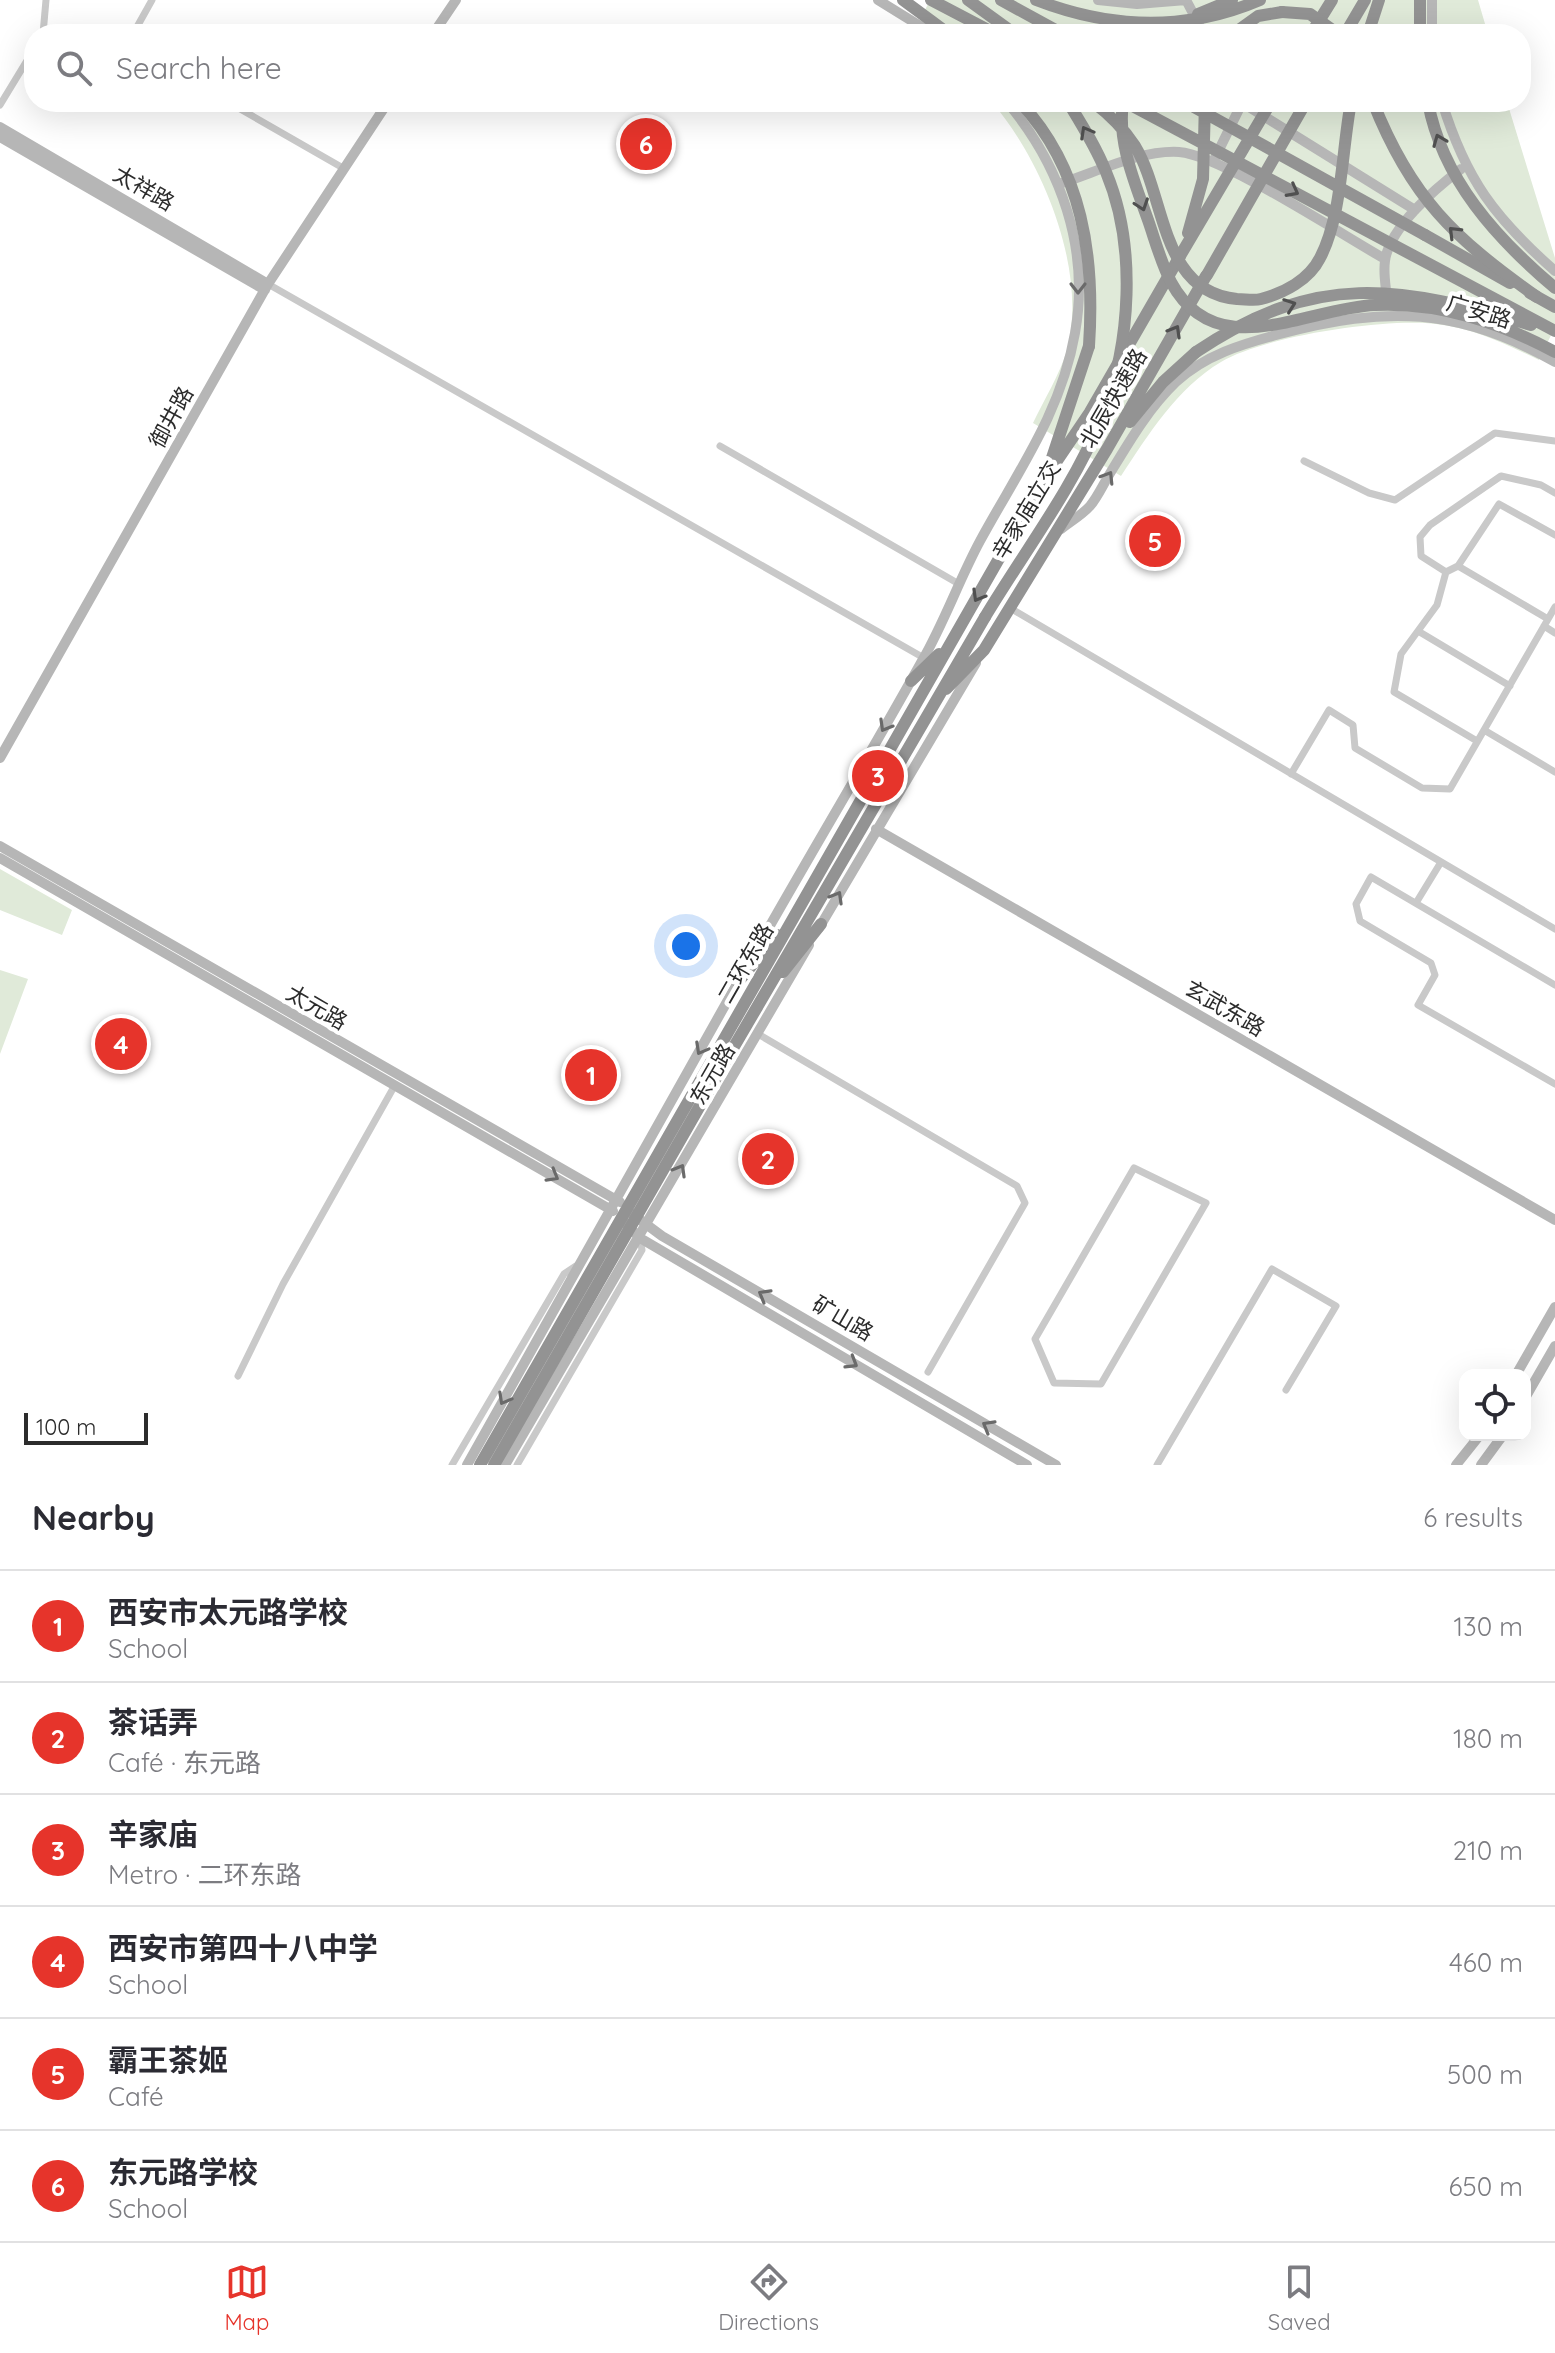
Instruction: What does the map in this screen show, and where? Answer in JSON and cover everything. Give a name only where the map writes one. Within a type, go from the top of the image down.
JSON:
[{"type":"highway","points":[[903,0],[935,24]]},
{"type":"highway","points":[[931,0],[977,24]]},
{"type":"highway","points":[[968,0],[1001,24]]},
{"type":"highway","points":[[1001,0],[1045,24]]},
{"type":"highway","points":[[1036,0],[1095,18],[1145,24]]},
{"type":"highway","points":[[1178,24],[1232,0]]},
{"type":"highway","points":[[1159,24],[1230,13],[1260,0]]},
{"type":"highway","points":[[1317,24],[1332,0]]},
{"type":"highway","points":[[1351,24],[1365,0]]},
{"type":"highway","points":[[1371,24],[1379,0]]},
{"type":"highway","points":[[1420,0],[1420,24]]},
{"type":"highway","points":[[1247,24],[1258,16],[1282,12],[1310,14],[1324,24]]},
{"type":"highway","name":"辛家庙立交","points":[[1028,112],[1055,148],[1079,201],[1091,292],[1089,346],[1044,480]]},
{"type":"highway","name":"辛家庙立交","points":[[760,999],[935,700],[1073,474],[1102,416],[1119,355],[1126,286],[1120,221],[1107,173],[1073,112]]},
{"type":"highway","points":[[1104,112],[1135,147],[1156,197],[1166,238],[1187,272],[1207,290],[1225,297],[1257,300],[1281,293],[1302,279],[1320,258],[1336,196],[1349,112]]},
{"type":"highway","points":[[1123,112],[1121,123],[1130,171],[1161,259],[1181,297],[1209,321],[1244,329],[1352,307],[1432,307],[1492,323],[1555,352]]},
{"type":"highway","points":[[1143,112],[1555,332]]},
{"type":"highway","points":[[1203,112],[1555,307]]},
{"type":"highway","points":[[1180,256],[1203,179],[1205,112]]},
{"type":"highway","name":"北辰快速路","points":[[1044,480],[1090,412],[1265,112]]},
{"type":"highway","name":"北辰快速路","points":[[935,700],[976,662],[1010,608],[1107,449],[1300,112]]},
{"type":"highway","points":[[1377,112],[1397,158],[1445,223],[1475,253],[1537,297]]},
{"type":"highway","points":[[1431,112],[1447,160],[1471,203],[1498,234],[1555,288]]},
{"type":"highway","points":[[1107,449],[1163,382],[1196,352],[1241,322],[1302,300],[1349,292],[1408,295],[1451,302],[1555,332]]},
{"type":"highway","name":"二环东路","points":[[494,1465],[720,1058],[799,908],[1044,480]]},
{"type":"highway","points":[[911,681],[951,643]]},
{"type":"highway","points":[[738,982],[799,908]]},
{"type":"highway","points":[[720,1058],[760,999],[821,924]]},
{"type":"highway","name":"二环东路","points":[[480,1465],[720,1058]]},
{"type":"main road","points":[[440,24],[456,0]]},
{"type":"main road","points":[[878,0],[917,24]]},
{"type":"main road","points":[[1098,0],[1137,4],[1186,0],[1199,24]]},
{"type":"main road","points":[[1432,0],[1432,24]]},
{"type":"main road","name":"御井路","points":[[0,758],[267,287],[381,112]]},
{"type":"main road","name":"东元路","points":[[467,1465],[924,658],[959,584],[1047,425],[1076,332],[1079,286],[1074,230],[1059,184],[1039,146],[1014,112]]},
{"type":"main road","points":[[1213,163],[1237,112]]},
{"type":"main road","points":[[1258,112],[1415,210]]},
{"type":"main road","points":[[1446,112],[1466,165],[1487,201],[1512,233],[1555,271]]},
{"type":"main road","name":"太祥路","points":[[0,127],[267,287]]},
{"type":"main road","name":"太祥路","points":[[0,137],[267,287]]},
{"type":"main road","points":[[1059,184],[1149,154],[1182,152],[1213,163],[1385,259]]},
{"type":"main road","points":[[1387,314],[1385,259],[1415,210],[1466,165]]},
{"type":"main road","name":"广安路","points":[[1056,533],[1090,507],[1146,415],[1196,366],[1252,341],[1316,324],[1387,314],[1453,320],[1495,334],[1555,362]]},
{"type":"main road","name":"东元路","points":[[505,1465],[976,662]]},
{"type":"main road","name":"玄武东路","points":[[876,829],[1555,1220]]},
{"type":"main road","name":"太元路","points":[[0,846],[614,1204]]},
{"type":"main road","name":"太元路","points":[[0,858],[395,1085],[614,1204]]},
{"type":"main road","name":"矿山路","points":[[614,1204],[647,1227],[1056,1465]]},
{"type":"main road","name":"矿山路","points":[[614,1204],[640,1238],[1027,1465]]},
{"type":"main road","points":[[1519,1369],[1555,1307]]},
{"type":"main road","points":[[1531,1388],[1555,1346]]},
{"type":"main road","points":[[1456,1465],[1475,1441]]},
{"type":"main road","points":[[1481,1465],[1499,1441]]},
{"type":"street","points":[[45,24],[46,0]]},
{"type":"street","points":[[139,24],[152,0]]},
{"type":"street","points":[[0,105],[24,65]]},
{"type":"street","points":[[245,112],[343,168]]},
{"type":"street","points":[[267,287],[924,658]]},
{"type":"street","points":[[1304,461],[1369,493],[1395,500],[1495,433],[1555,441]]},
{"type":"street","points":[[720,446],[959,584]]},
{"type":"street","points":[[1446,572],[1421,556],[1420,537],[1430,525],[1501,476],[1541,485],[1555,493]]},
{"type":"street","points":[[1477,741],[1394,692],[1401,654],[1437,605],[1446,572],[1458,566],[1499,504],[1555,535]]},
{"type":"street","points":[[1458,566],[1546,623],[1555,633]]},
{"type":"street","points":[[1291,774],[1329,710],[1353,725],[1355,748],[1422,788],[1450,789],[1555,607]]},
{"type":"street","points":[[1010,608],[1555,929]]},
{"type":"street","points":[[1418,631],[1510,686]]},
{"type":"street","points":[[1484,730],[1555,772]]},
{"type":"street","points":[[1416,903],[1441,862]]},
{"type":"street","points":[[1555,985],[1371,877],[1356,904],[1360,921],[1431,963],[1435,975],[1418,1005],[1555,1084]]},
{"type":"street","points":[[758,1034],[1017,1186],[1025,1203],[928,1372]]},
{"type":"street","points":[[238,1376],[283,1284],[395,1085]]},
{"type":"street","points":[[1134,1168],[1206,1203],[1101,1384],[1054,1383],[1035,1339],[1134,1168]]},
{"type":"street","points":[[517,1465],[642,1250],[640,1238]]},
{"type":"street","points":[[452,1465],[564,1274],[581,1262]]},
{"type":"street","points":[[1157,1465],[1272,1269],[1336,1306],[1286,1390]]},
{"type":"green space","points":[[930,0],[1478,0],[1485,24],[918,24]]},
{"type":"green space","points":[[1000,112],[1510,112],[1555,258],[1555,327],[1539,360],[1476,333],[1436,324],[1357,327],[1266,344],[1221,362],[1191,385],[1153,429],[1121,476],[1033,423],[1067,350],[1072,319],[1071,286],[1066,253],[1044,186]]},
{"type":"green space","points":[[0,869],[72,910],[62,935],[0,910]]},
{"type":"green space","points":[[0,970],[28,979],[0,1054]]},
{"type":"place","name":"东元路学校","points":[[646,144]]},
{"type":"place","name":"霸王茶姬","points":[[1155,541]]},
{"type":"place","name":"辛家庙","points":[[878,776]]},
{"type":"place","name":"西安市第四十八中学","points":[[121,1044]]},
{"type":"place","name":"西安市太元路学校","points":[[591,1075]]},
{"type":"place","name":"茶话弄","points":[[768,1159]]}]
